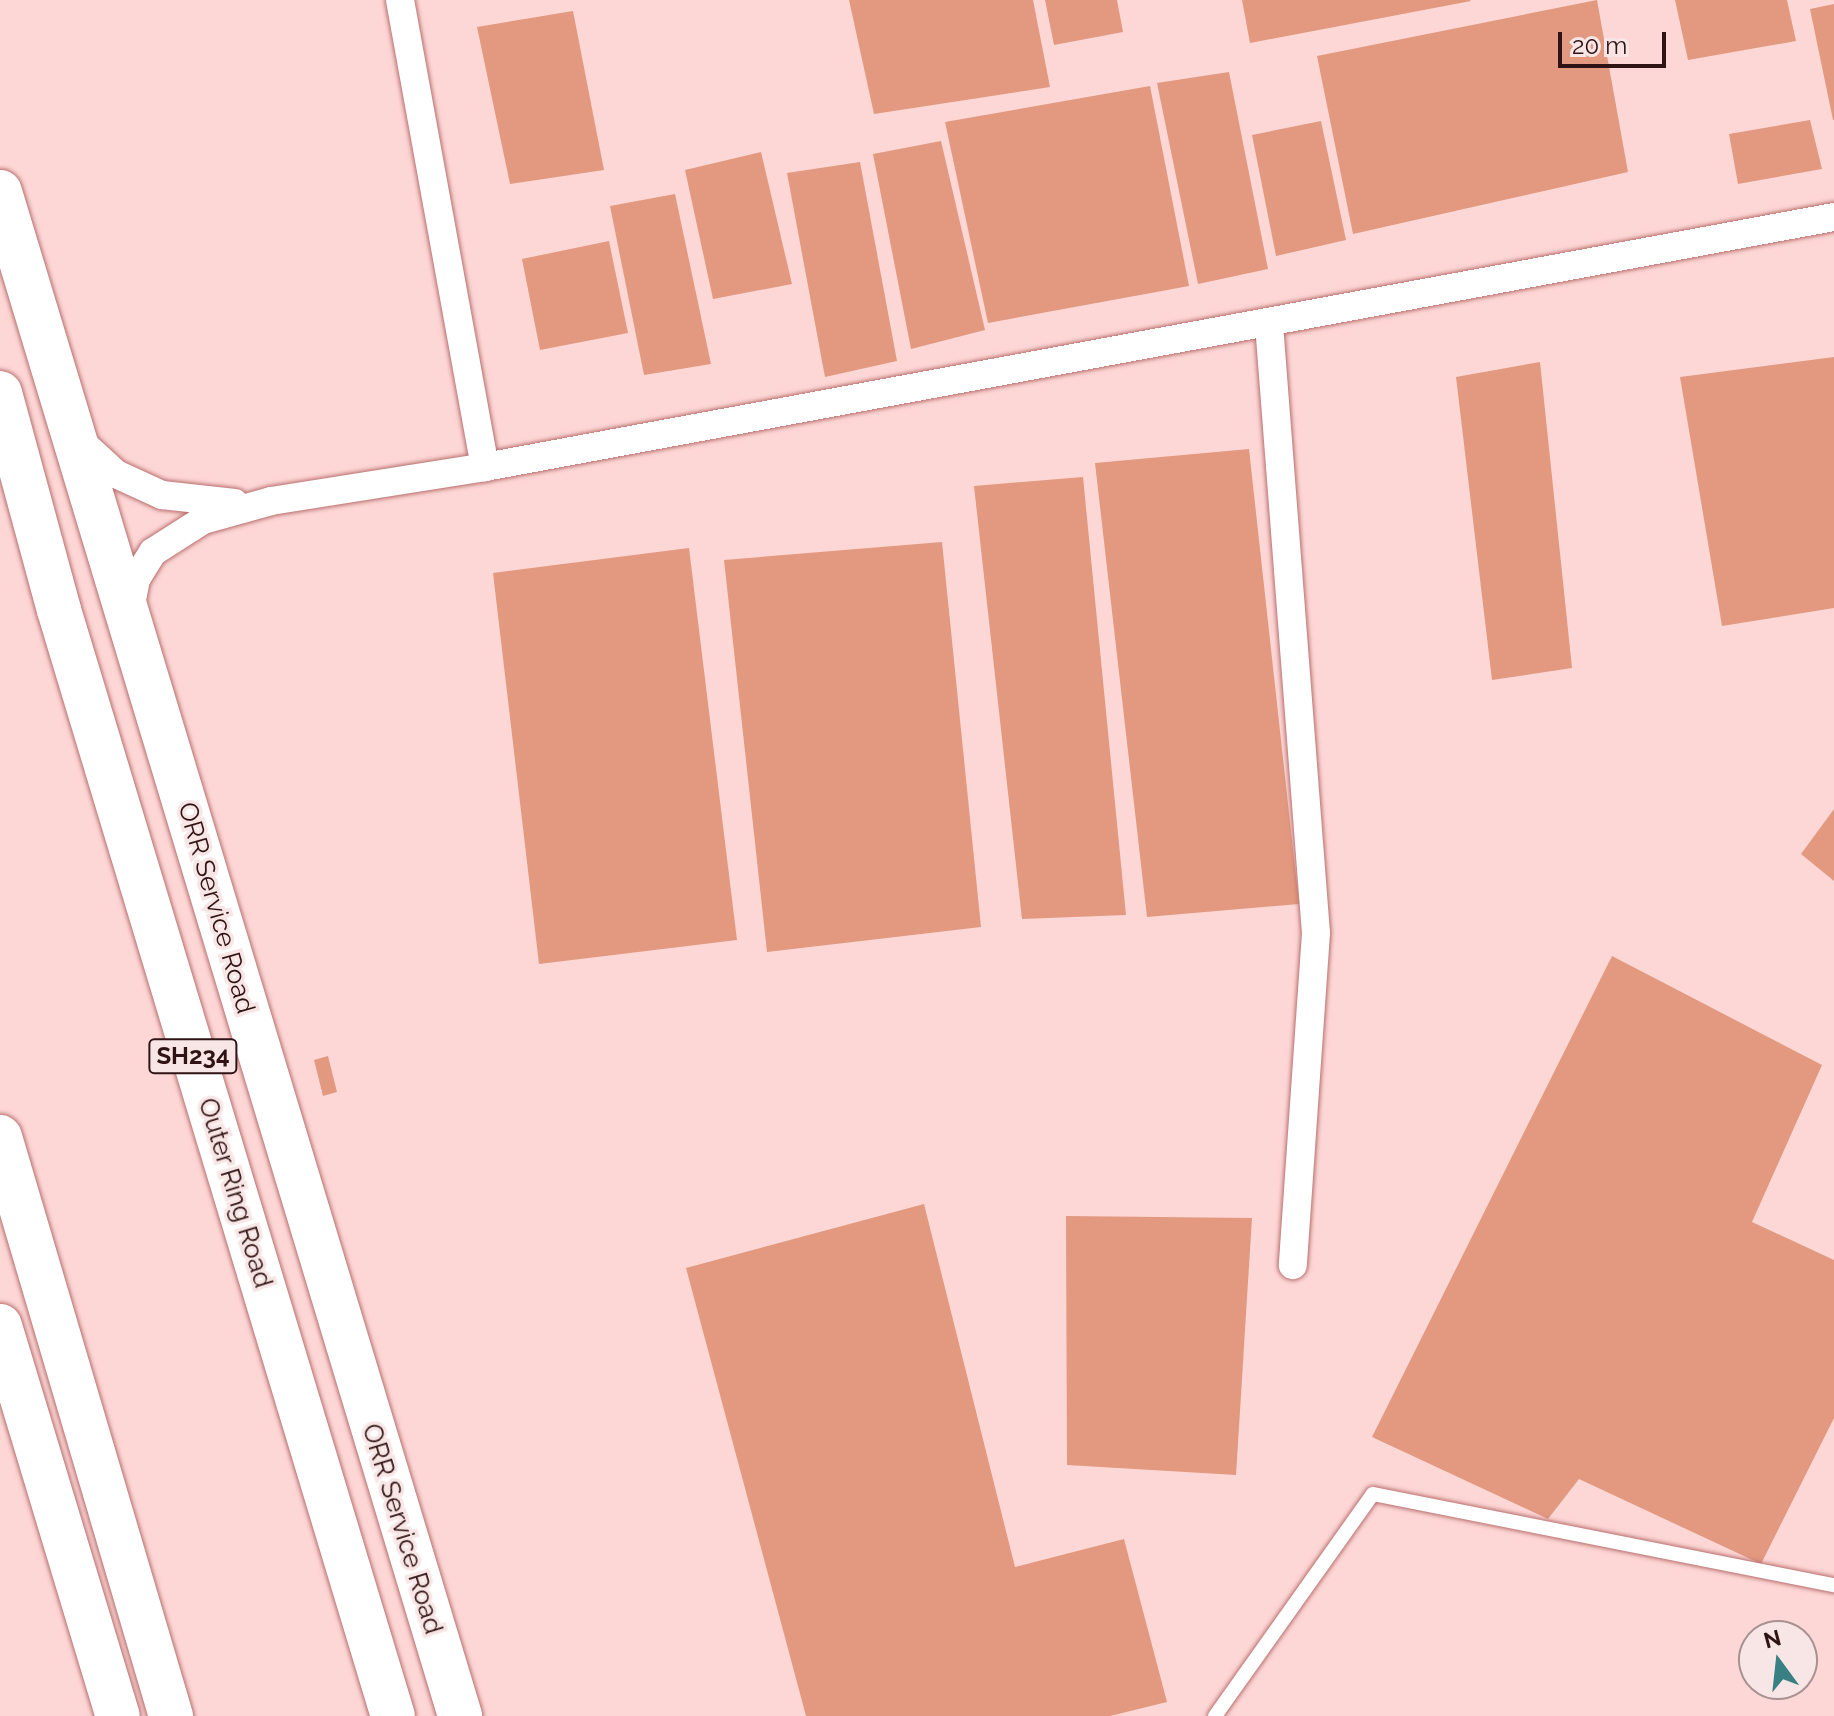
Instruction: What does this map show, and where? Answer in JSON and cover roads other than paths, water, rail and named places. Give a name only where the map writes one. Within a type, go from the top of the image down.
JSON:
[{"type":"main road","name":"ORR Service Road","points":[[0,192],[460,1716]]},
{"type":"main road","name":"Outer Ring Road","points":[[0,393],[59,610],[393,1716]]},
{"type":"main road","points":[[0,1137],[171,1716]]},
{"type":"main road","points":[[0,1326],[118,1716]]},
{"type":"street","points":[[400,0],[485,467]]},
{"type":"street","points":[[75,437],[116,474],[162,495],[220,504],[271,501],[485,467],[1834,217]]},
{"type":"street","points":[[1269,324],[1316,933],[1293,1265]]},
{"type":"street","points":[[130,618],[136,579],[164,542],[203,520],[271,501]]},
{"type":"lane","points":[[1215,1716],[1373,1494],[1834,1585]]}]
